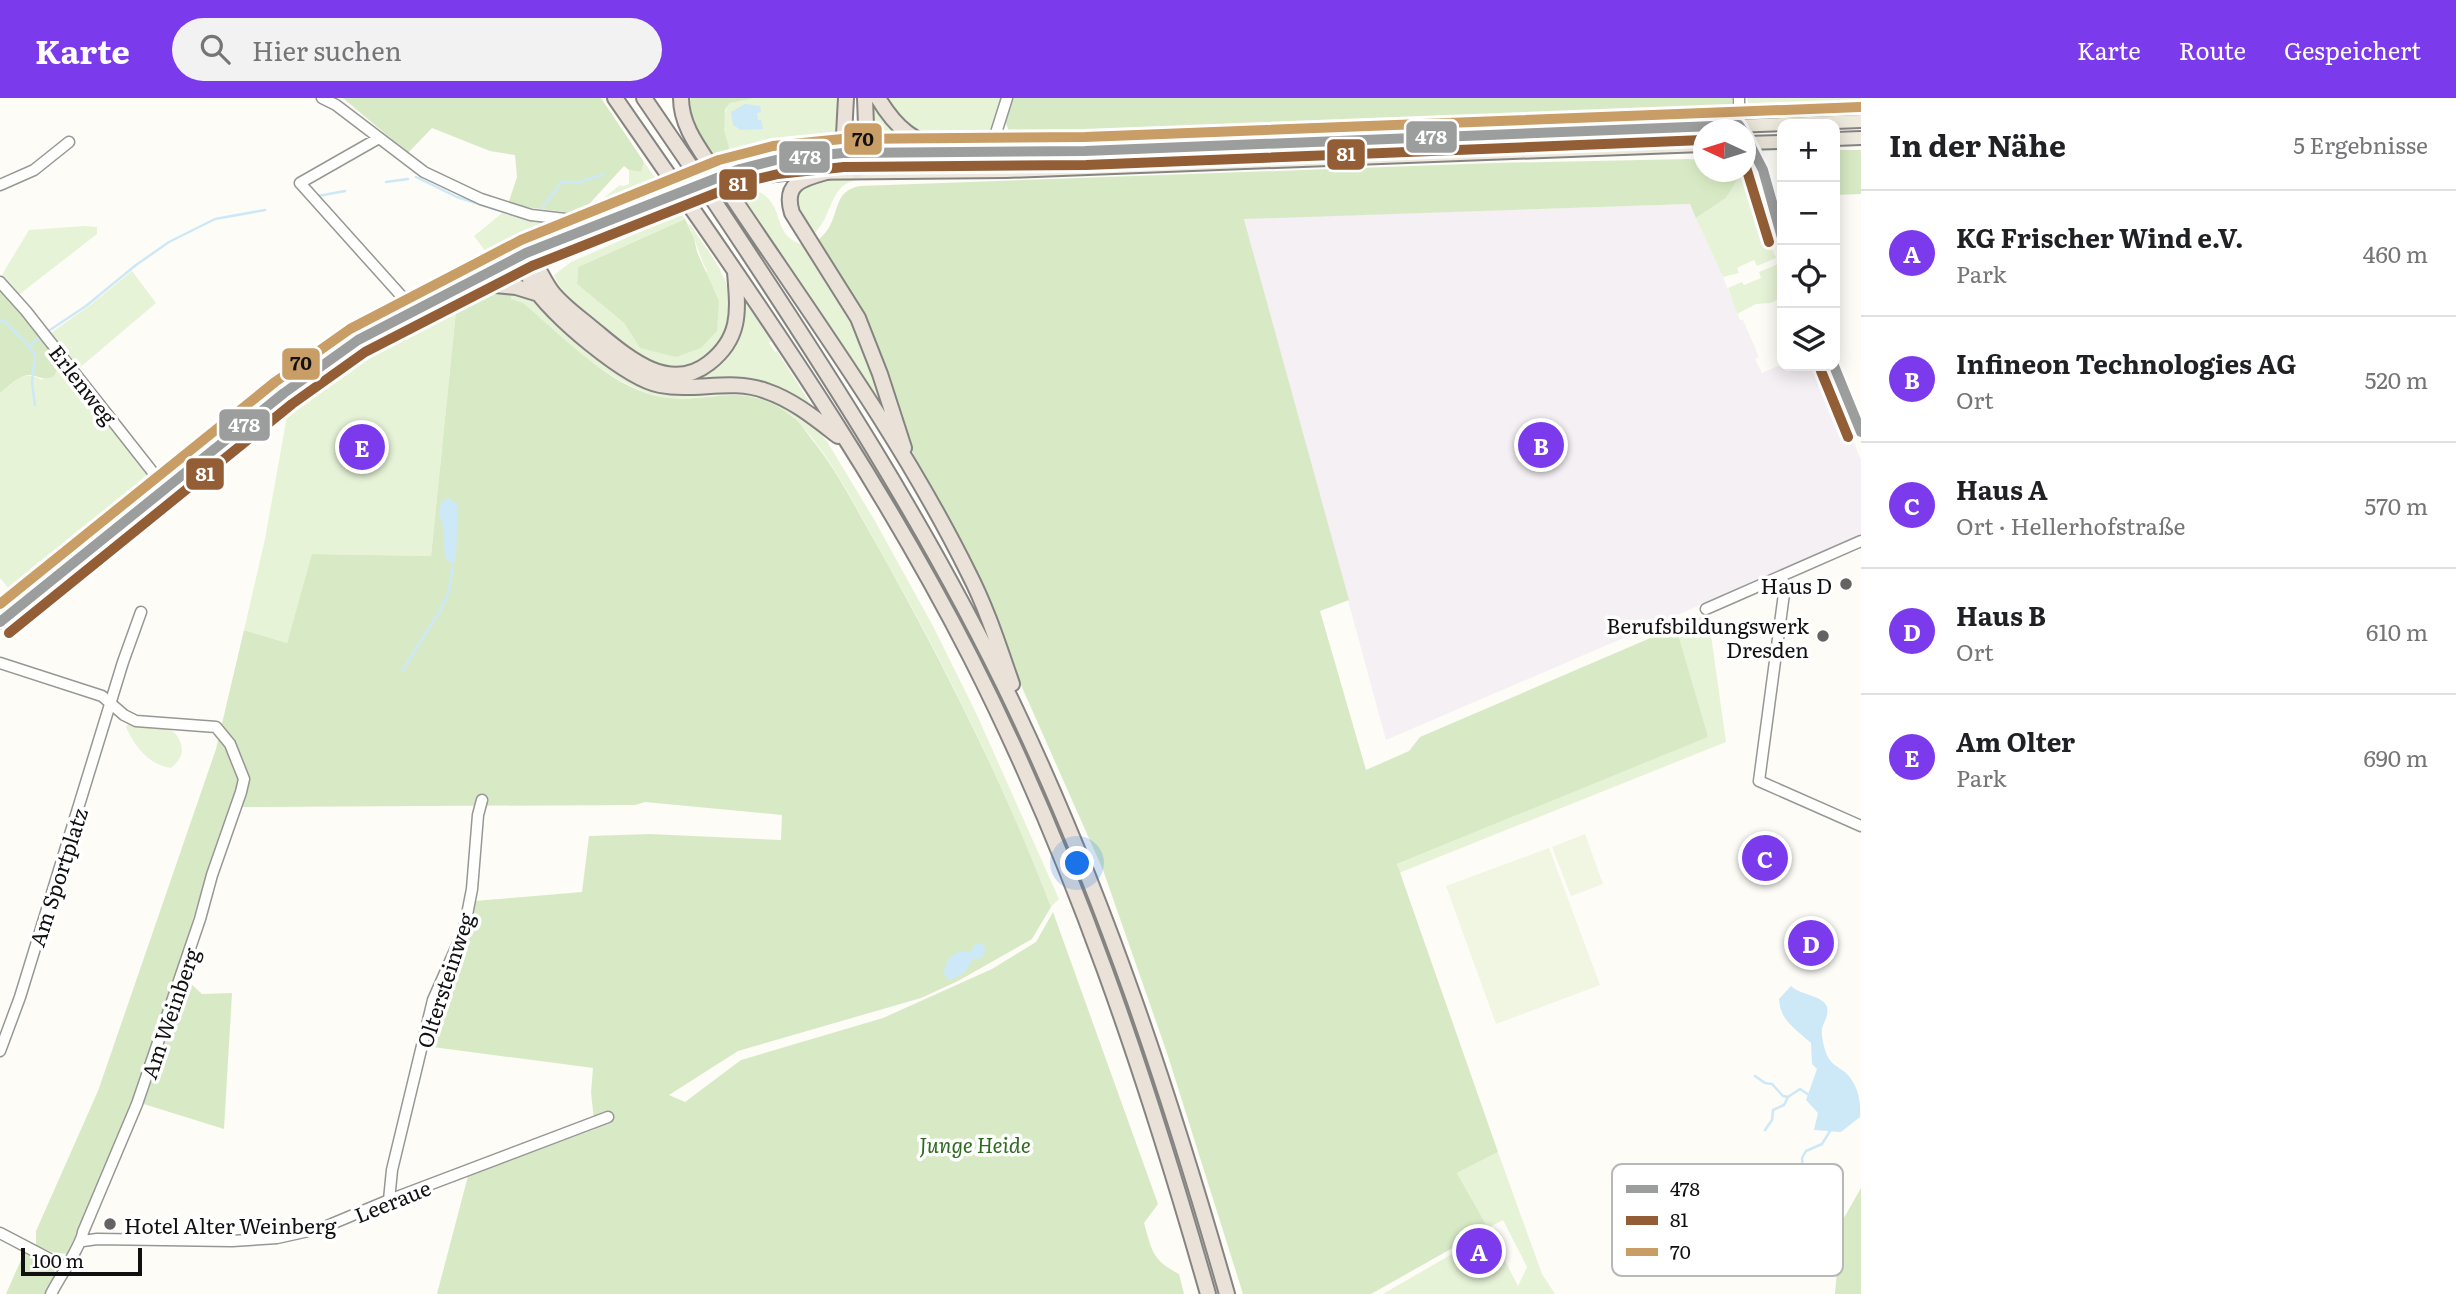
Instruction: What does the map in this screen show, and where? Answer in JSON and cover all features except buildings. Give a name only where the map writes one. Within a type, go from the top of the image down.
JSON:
[{"type":"highway","points":[[615,98],[673,190],[693,210],[735,270],[847,442],[893,515],[971,658],[1053,835],[1098,950],[1139,1066],[1209,1294]]},
{"type":"highway","points":[[644,98],[825,368],[946,572],[1015,708],[1068,825],[1118,951],[1156,1060],[1227,1294]]},
{"type":"highway","points":[[681,98],[681,110],[690,132],[825,330],[955,546],[978,594],[1012,684],[1015,708]]},
{"type":"highway","points":[[843,153],[846,98]]},
{"type":"highway","points":[[858,171],[867,153],[865,98]]},
{"type":"highway","points":[[878,98],[898,128],[918,142],[946,153]]},
{"type":"highway","points":[[830,171],[799,182],[790,193],[792,213],[864,332],[916,478]]},
{"type":"highway","points":[[529,261],[560,301],[638,364],[663,374],[689,372],[705,366],[723,351],[734,333],[738,310],[735,270]]},
{"type":"highway","points":[[529,261],[530,280],[539,294],[615,363],[639,378],[673,387],[743,385],[766,390],[804,410],[847,442]]},
{"type":"highway","points":[[485,284],[516,287],[539,294]]},
{"type":"main road","points":[[1756,133],[1861,121]]},
{"type":"main road","points":[[724,181],[776,160],[843,153],[1010,152],[1693,135]]},
{"type":"main road","points":[[1756,137],[1777,141]]},
{"type":"main road","points":[[1840,139],[1861,138]]},
{"type":"main road","points":[[724,181],[830,171],[1006,171],[1693,145]]},
{"type":"main road","points":[[454,292],[485,284],[600,223],[673,190]]},
{"type":"main road","points":[[0,622],[315,369],[378,328],[529,261],[677,206]]},
{"type":"street","points":[[322,98],[336,102],[424,172],[481,199],[522,212],[600,223]]},
{"type":"street","points":[[989,152],[1007,98]]},
{"type":"street","points":[[1739,98],[1742,119]]},
{"type":"street","points":[[998,130],[1010,152]]},
{"type":"street","points":[[379,138],[300,183],[414,310]]},
{"type":"street","points":[[0,185],[34,170],[69,142]]},
{"type":"street","points":[[1756,163],[1773,204],[1777,224]]},
{"type":"street","points":[[1752,182],[1777,224]]},
{"type":"street","name":"Erlenweg","points":[[0,282],[26,310],[166,489]]},
{"type":"street","points":[[1836,371],[1861,432]]},
{"type":"street","points":[[1706,609],[1861,541]]},
{"type":"street","points":[[1781,576],[1784,586],[1759,781],[1861,826]]},
{"type":"street","name":"Am Sportplatz","points":[[0,1051],[20,997],[141,612]]},
{"type":"street","points":[[0,663],[102,696],[111,702]]},
{"type":"street","name":"Am Weinberg","points":[[51,1294],[83,1241],[83,1232],[137,1104],[242,792],[244,779],[230,744],[216,727],[136,721],[124,715],[111,702]]},
{"type":"street","name":"Oltersteinweg","points":[[389,1200],[395,1158],[433,1000],[464,930],[472,888],[478,815],[482,800]]},
{"type":"street","name":"Leeraue","points":[[83,1241],[232,1241],[277,1238],[322,1228],[608,1116]]},
{"type":"street","points":[[0,1233],[65,1267]]},
{"type":"shaded area","points":[[1690,204],[1740,320],[1743,320],[1759,357],[1755,359],[1762,373],[1777,366],[1777,371],[1824,371],[1861,460],[1861,536],[1386,740],[1244,218]]},
{"type":"green space","points":[[343,98],[601,98],[644,162],[641,172],[629,170],[624,166],[580,214],[525,207],[509,201],[517,177],[515,155],[490,151],[432,128],[408,153]]},
{"type":"green space","points":[[691,98],[755,98],[730,103],[725,110],[724,130],[732,157],[729,163],[719,168],[694,126]]},
{"type":"green space","points":[[755,98],[842,98],[838,144],[828,148],[775,154],[719,168],[729,163],[732,151],[726,140],[724,127],[727,108],[730,103]]},
{"type":"green space","points":[[872,98],[927,149],[872,149]]},
{"type":"green space","points":[[881,98],[1004,98],[988,145],[982,147],[940,145],[908,133]]},
{"type":"green space","points":[[1012,98],[1732,98],[1732,107],[1688,113],[1676,119],[1124,141],[1013,141],[1005,121]]},
{"type":"green space","points":[[1747,98],[1861,98],[1861,107],[1754,108]]},
{"type":"green space","points":[[1840,150],[1861,150],[1861,194],[1840,195]]},
{"type":"green space","points":[[1693,159],[1693,182],[1736,182],[1726,198],[1696,218],[1690,204],[1244,219],[1349,600],[1320,611],[1366,770],[1409,751],[1420,737],[1676,627],[1708,737],[1397,864],[1498,1152],[1457,1173],[1488,1228],[1371,1294],[1243,1294],[1167,1053],[1103,870],[1021,685],[989,601],[963,544],[919,469],[902,424],[816,242],[828,229],[842,197],[846,192],[860,186],[1494,163]]},
{"type":"green space","points":[[644,162],[664,190],[606,214],[603,212],[601,200],[620,185],[629,184],[629,170],[641,172]]},
{"type":"green space","points":[[827,180],[858,180],[841,188],[824,220],[812,235],[796,199],[803,187]]},
{"type":"green space","points":[[1736,182],[1743,182],[1776,258],[1757,266],[1754,260],[1737,268],[1739,273],[1723,277],[1696,218],[1726,198]]},
{"type":"green space","points":[[753,189],[765,195],[772,203],[787,235],[795,242],[808,246],[864,339],[888,419],[839,340],[736,193]]},
{"type":"green space","points":[[506,210],[548,220],[549,224],[544,235],[506,252],[493,261],[474,236]]},
{"type":"green space","points":[[681,214],[685,219],[578,267],[577,284],[624,323],[640,348],[707,271],[688,224],[691,225],[725,280],[730,316],[718,343],[708,354],[697,362],[669,368],[654,364],[630,349],[571,299],[554,275],[571,262]]},
{"type":"green space","points":[[685,219],[719,301],[717,331],[701,348],[676,357],[640,348],[624,323],[577,284],[578,267]]},
{"type":"green space","points":[[97,227],[97,234],[16,297],[0,278],[29,230]]},
{"type":"green space","points":[[1777,264],[1777,300],[1756,304],[1737,314],[1728,288],[1761,278],[1759,272]]},
{"type":"green space","points":[[132,271],[156,303],[77,370],[48,335]]},
{"type":"green space","points":[[0,289],[60,359],[60,367],[53,377],[27,375],[0,393]]},
{"type":"green space","name":"Junge Heide","points":[[491,291],[512,293],[511,299],[523,303],[581,354],[629,386],[666,398],[737,395],[754,397],[773,404],[800,424],[842,483],[944,669],[990,763],[1051,907],[1032,939],[958,981],[921,998],[738,1051],[669,1095],[685,1102],[741,1060],[883,1018],[992,969],[1036,942],[1053,912],[1158,1204],[1144,1223],[1149,1241],[1158,1259],[1179,1274],[1184,1294],[437,1294],[468,1176],[595,1129],[591,1093],[593,1068],[425,1046],[475,901],[582,892],[589,836],[650,834],[781,840],[782,815],[645,802],[635,805],[232,807],[207,873],[177,971],[202,994],[232,993],[224,1129],[134,1101],[70,1254],[55,1253],[36,1246],[36,1231],[98,1091],[216,749],[244,630],[287,643],[312,554],[431,556],[457,301]]},
{"type":"green space","points":[[512,293],[532,298],[614,368],[735,389],[788,404],[813,424],[828,443],[875,521],[933,626],[977,715],[1059,899],[1051,907],[994,772],[929,640],[843,484],[822,451],[797,420],[782,409],[755,396],[730,394],[673,398],[642,391],[622,382],[583,356],[511,299]]},
{"type":"green space","points":[[744,300],[771,341],[769,343],[775,352],[777,351],[814,409],[811,410],[796,399],[667,379],[735,344],[741,329]]},
{"type":"green space","points":[[457,301],[431,556],[313,554],[287,643],[244,630],[265,539],[290,399],[370,345]]},
{"type":"green space","points":[[60,359],[157,482],[16,597],[0,578],[0,393],[24,376],[42,380]]},
{"type":"green space","points":[[1708,614],[1726,742],[1399,873],[1397,864],[1707,737],[1676,627]]},
{"type":"green space","points":[[129,723],[167,728],[178,737],[182,748],[181,755],[171,768],[149,759],[138,748],[126,727]]},
{"type":"green space","points":[[1585,834],[1603,884],[1571,896],[1552,847]]},
{"type":"green space","points":[[1549,848],[1600,985],[1496,1024],[1446,886]]},
{"type":"green space","points":[[1498,1152],[1542,1274],[1555,1294],[1383,1294],[1490,1232],[1518,1286],[1527,1267],[1503,1220],[1488,1228],[1457,1173]]},
{"type":"green space","points":[[1861,1188],[1861,1294],[1835,1294],[1837,1276],[1843,1276],[1843,1220]]},
{"type":"green space","points":[[24,1253],[54,1266],[56,1274],[46,1294],[6,1294]]},
{"type":"water","points":[[745,104],[760,106],[761,112],[757,113],[763,129],[741,130],[733,125],[731,112]]},
{"type":"water","points":[[449,498],[458,505],[456,559],[453,562],[447,562],[439,511],[443,500]]},
{"type":"water","points":[[976,943],[981,943],[986,948],[984,955],[979,959],[973,958],[964,972],[948,980],[944,974],[949,959],[955,953],[970,952]]},
{"type":"water","points":[[1791,986],[1825,1003],[1827,1013],[1822,1031],[1826,1052],[1831,1061],[1850,1078],[1858,1094],[1860,1117],[1841,1132],[1814,1130],[1818,1113],[1806,1100],[1817,1069],[1812,1064],[1811,1043],[1790,1024],[1780,1007],[1779,999]]},
{"type":"waterway","points":[[542,208],[562,182],[580,182],[604,174]]},
{"type":"waterway","points":[[416,177],[457,197],[531,221]]},
{"type":"waterway","points":[[386,182],[408,179]]},
{"type":"waterway","points":[[318,196],[345,191]]},
{"type":"waterway","points":[[50,330],[86,306],[169,242],[215,219],[265,210]]},
{"type":"waterway","points":[[0,321],[6,322],[29,347],[41,336]]},
{"type":"waterway","points":[[29,347],[35,354],[32,383],[35,405]]},
{"type":"waterway","points":[[402,671],[441,609],[449,591],[453,562]]},
{"type":"waterway","points":[[1755,1076],[1772,1084],[1783,1096],[1788,1097],[1800,1089],[1809,1095]]},
{"type":"waterway","points":[[1765,1130],[1772,1120],[1773,1110],[1784,1105],[1788,1097]]},
{"type":"waterway","points":[[1803,1164],[1806,1151],[1822,1144],[1830,1131]]},
{"type":"tunnel","points":[[673,193],[723,174]]},
{"type":"tunnel","points":[[680,205],[730,184]]},
{"type":"transit line","name":"70","points":[[0,604],[275,382],[350,329],[521,240],[719,160],[773,146],[842,139],[1085,137],[1860,107]]},
{"type":"transit line","name":"478","points":[[0,622],[284,393],[358,340],[526,253],[740,169],[776,160],[843,153],[1085,151],[1693,127]]},
{"type":"transit line","name":"81","points":[[9,633],[292,404],[365,352],[532,266],[744,182],[778,174],[844,167],[1086,165],[1693,140]]},
{"type":"transit line","name":"478","points":[[1756,156],[1763,170],[1777,220]]},
{"type":"transit line","name":"81","points":[[1751,182],[1769,242]]},
{"type":"transit line","name":"81","points":[[1821,371],[1848,437]]},
{"type":"transit line","name":"478","points":[[1836,371],[1861,432]]},
{"type":"place","name":"Infineon Technologies AG","points":[[1541,445]]},
{"type":"place","name":"Am Olter","points":[[362,447]]},
{"type":"place","name":"Haus D","points":[[1846,584]]},
{"type":"place","name":"Berufsbildungswerk Dresden","points":[[1823,636]]},
{"type":"place","name":"Haus A","points":[[1765,858]]},
{"type":"place","name":"Haus B","points":[[1811,943]]},
{"type":"place","name":"Hotel Alter Weinberg","points":[[110,1224]]},
{"type":"place","name":"KG Frischer Wind e.V.","points":[[1479,1251]]}]
